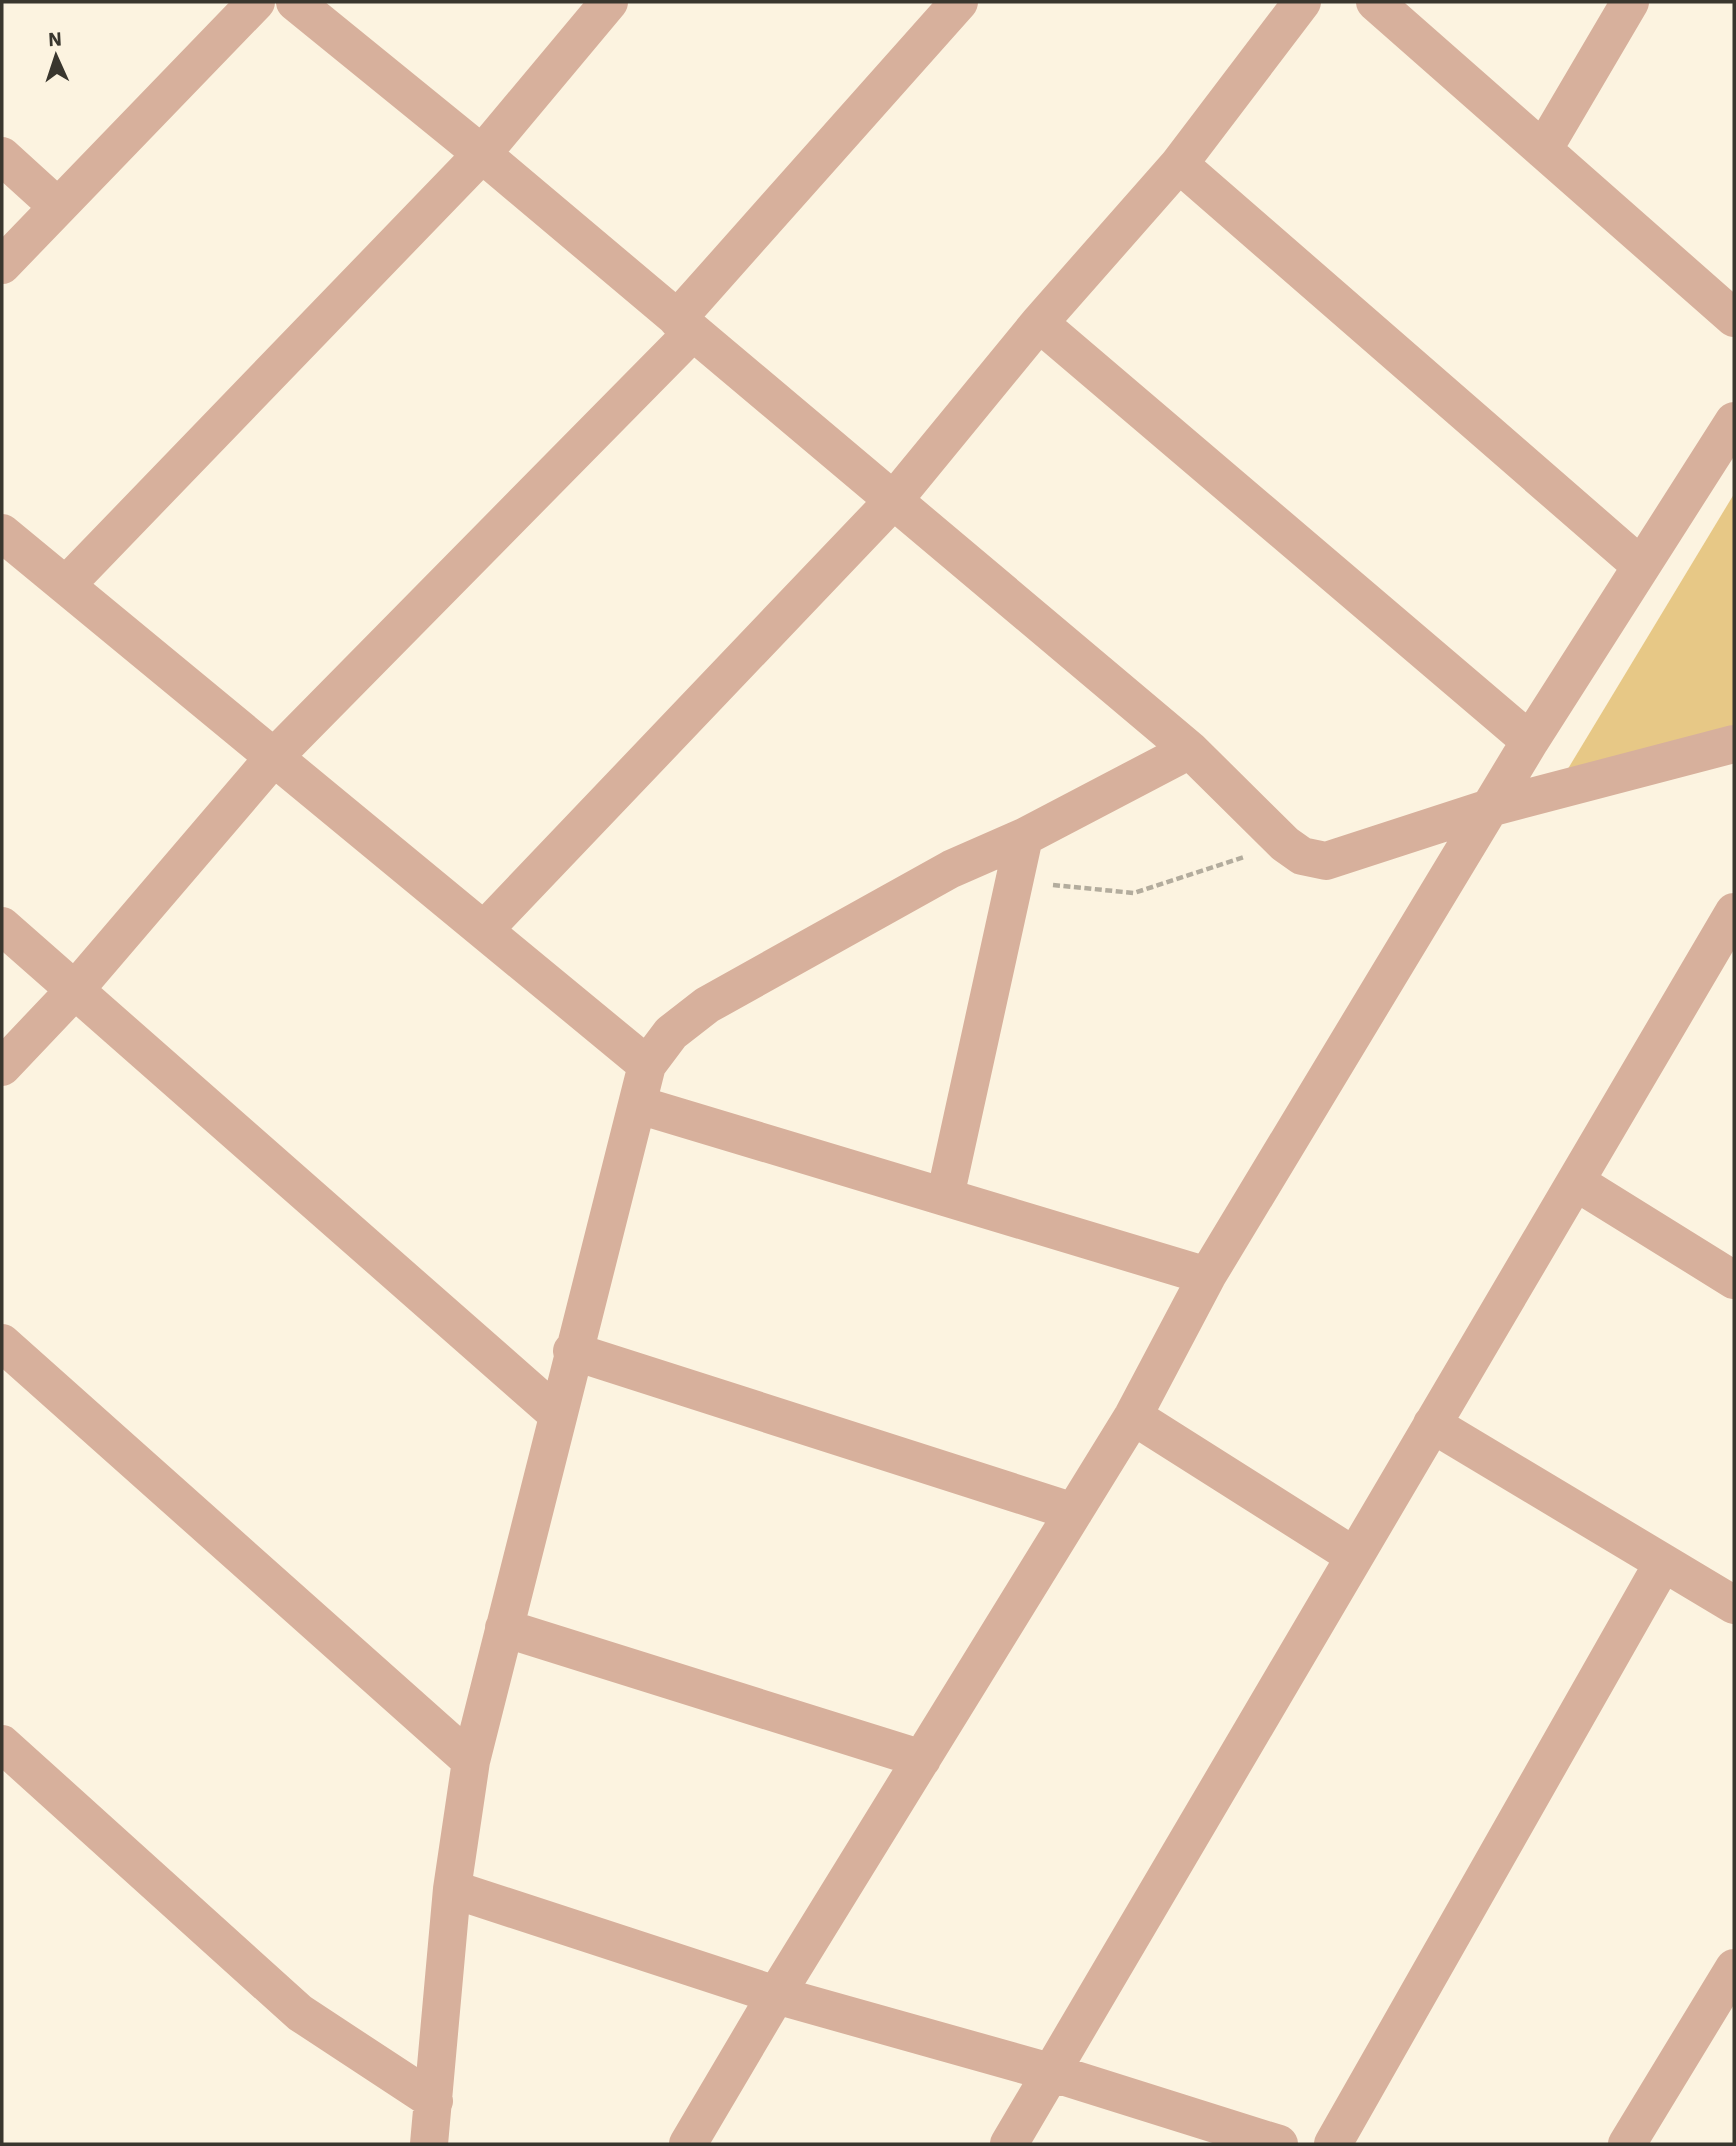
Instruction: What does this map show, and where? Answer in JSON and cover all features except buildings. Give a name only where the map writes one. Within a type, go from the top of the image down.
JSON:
[{"type":"street","points":[[2,265],[256,2]]},
{"type":"street","points":[[295,2],[482,154],[1190,750],[1285,844],[1302,856],[1326,861],[1489,808],[1734,744]]},
{"type":"street","points":[[66,585],[482,154],[609,2]]},
{"type":"street","points":[[2,1067],[74,991],[275,756],[685,326],[959,2]]},
{"type":"street","points":[[484,930],[894,501],[1039,323],[1179,164],[1302,2]]},
{"type":"street","points":[[1375,2],[1734,318]]},
{"type":"street","points":[[1543,150],[1630,2]]},
{"type":"street","points":[[2,156],[58,207]]},
{"type":"street","points":[[1179,164],[1641,566]]},
{"type":"street","points":[[1039,323],[1530,741]]},
{"type":"street","points":[[688,2144],[776,1996],[1133,1416],[1207,1276],[1489,808],[1734,421]]},
{"type":"street","points":[[2,533],[647,1065]]},
{"type":"street","points":[[429,2144],[452,1889],[471,1761],[572,1352],[639,1105],[647,1065],[671,1033],[707,1005],[939,875],[1024,836],[1190,750]]},
{"type":"street","points":[[945,1197],[1024,836]]},
{"type":"street","points":[[2,926],[557,1414]]},
{"type":"street","points":[[1009,2144],[1576,1182],[1729,937]]},
{"type":"street","points":[[639,1105],[1207,1276]]},
{"type":"street","points":[[1576,1182],[1734,1280]]},
{"type":"street","points":[[2,1343],[471,1761]]},
{"type":"street","points":[[572,1352],[1074,1512]]},
{"type":"street","points":[[1133,1416],[1354,1556]]},
{"type":"street","points":[[1432,1424],[1734,1605]]},
{"type":"street","points":[[1333,2144],[1663,1563]]},
{"type":"street","points":[[503,1628],[922,1759]]},
{"type":"street","points":[[2,1744],[300,2013],[434,2101]]},
{"type":"street","points":[[452,1889],[776,1996],[1051,2073],[1279,2144]]},
{"type":"street","points":[[1626,2144],[1734,1968]]},
{"type":"path","points":[[1014,881],[1134,893],[1285,844]]},
{"type":"shaded area","points":[[1734,494],[1734,727],[1566,772]]}]
